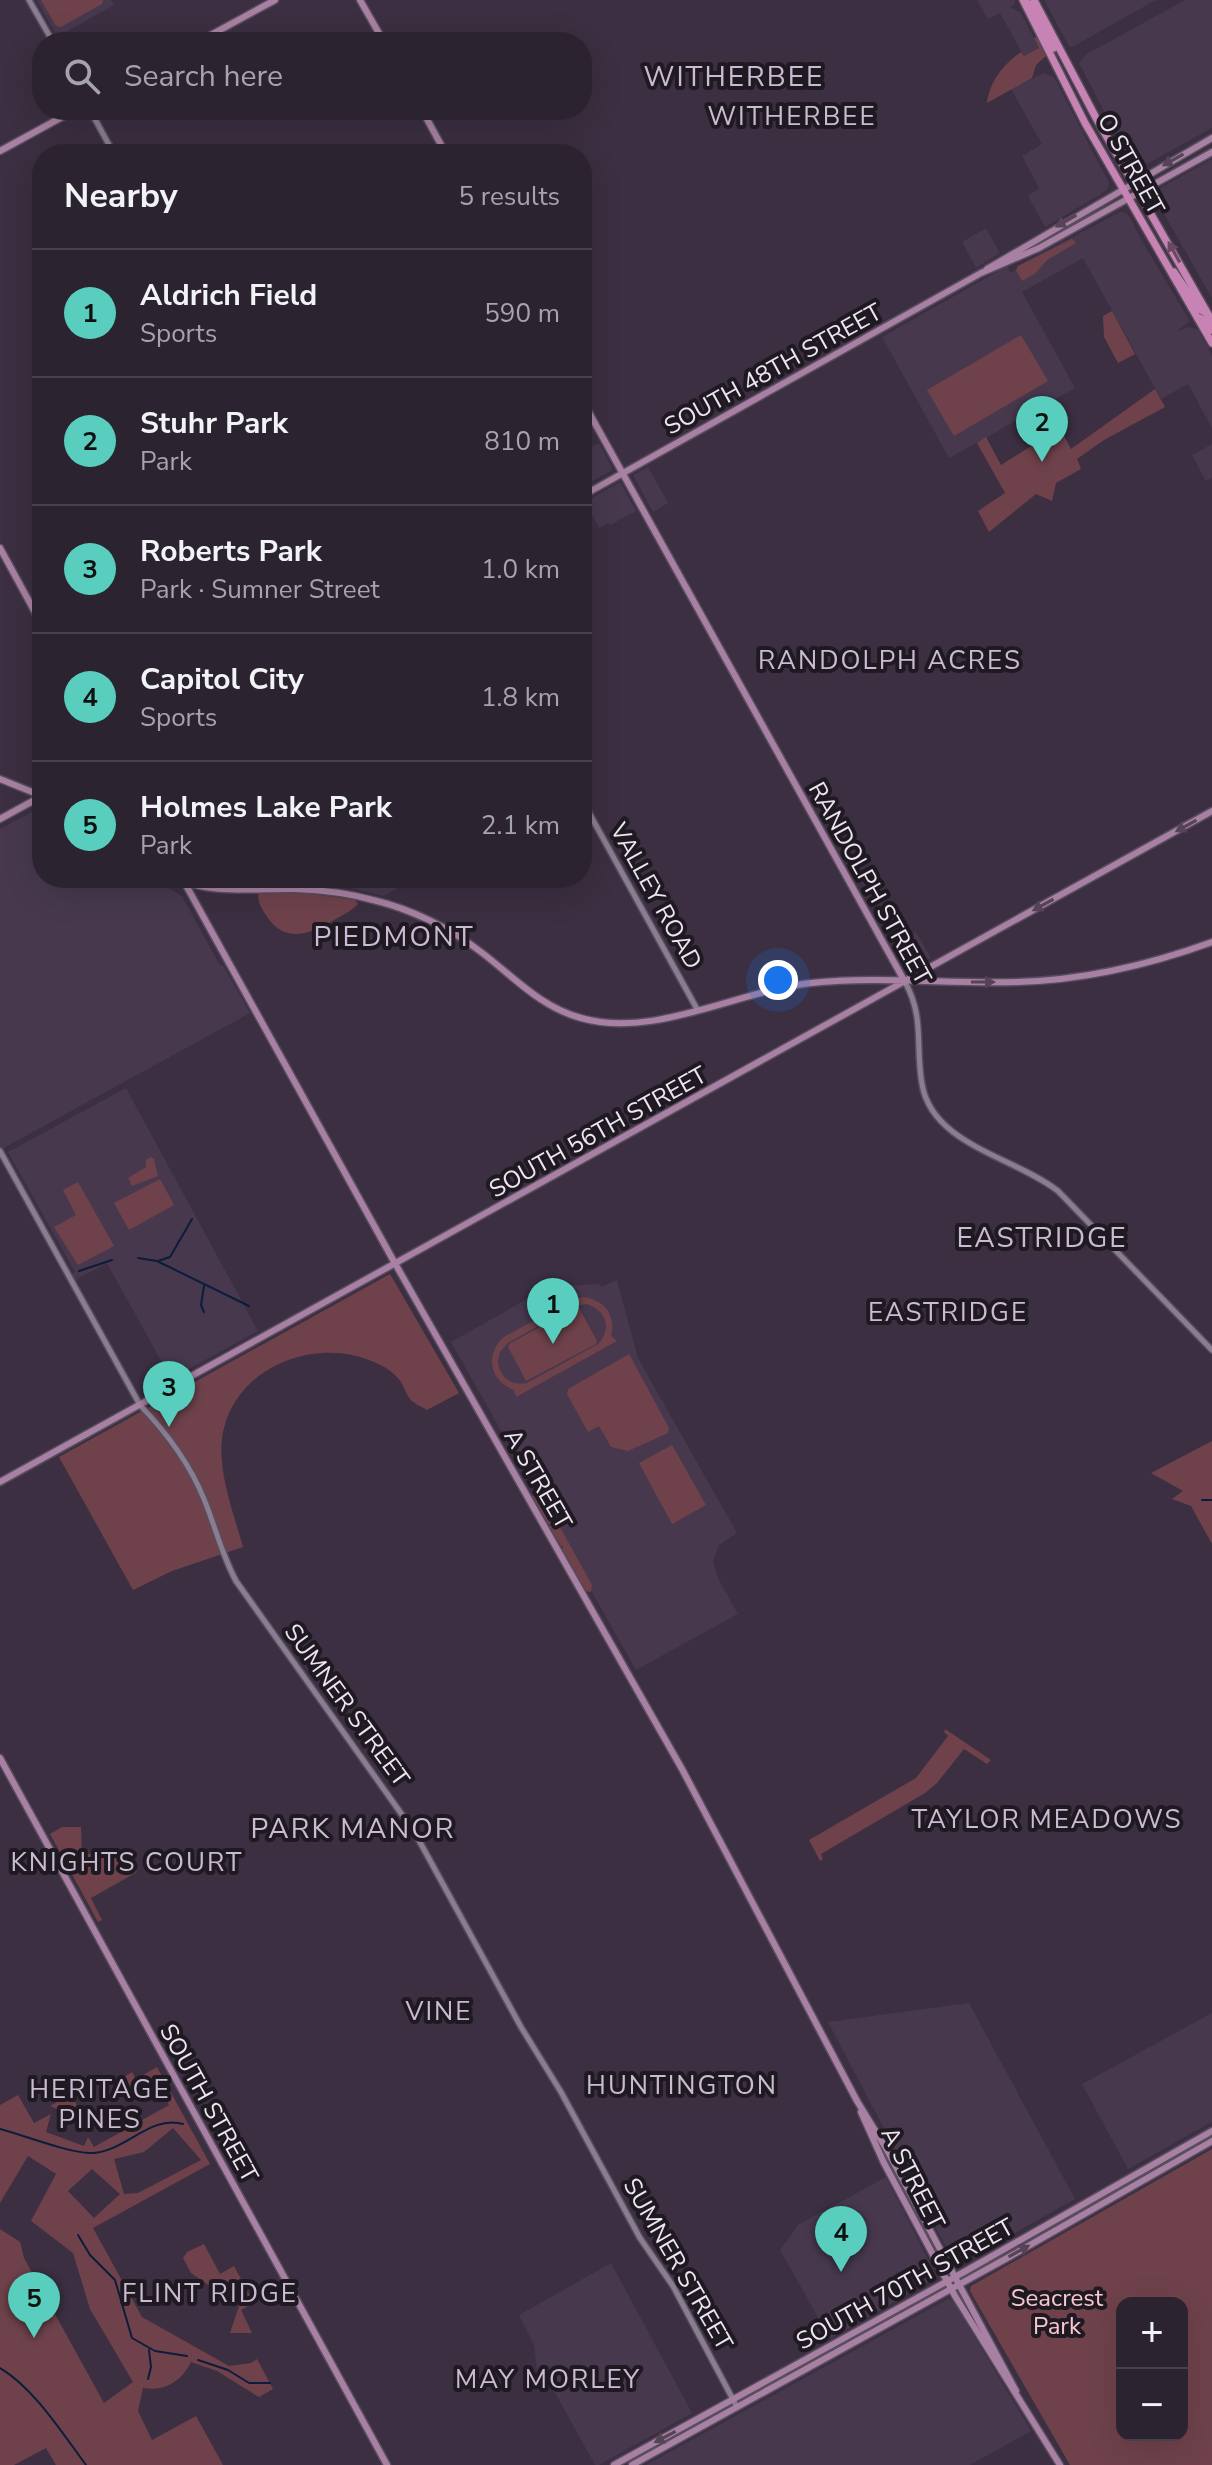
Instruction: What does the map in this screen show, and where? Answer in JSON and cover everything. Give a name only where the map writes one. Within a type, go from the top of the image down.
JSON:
[{"type":"main road","points":[[216,32],[275,0]]},
{"type":"main road","points":[[360,0],[378,32]]},
{"type":"main road","points":[[1024,0],[1032,7],[1057,53],[1066,61]]},
{"type":"main road","name":"O STREET","points":[[1024,0],[1054,63],[1128,199],[1212,343]]},
{"type":"main road","name":"O STREET","points":[[1034,0],[1210,317]]},
{"type":"main road","points":[[1054,63],[1062,65],[1087,100]]},
{"type":"main road","points":[[0,151],[57,120]]},
{"type":"main road","points":[[427,120],[441,144]]},
{"type":"main road","name":"SOUTH 48TH STREET","points":[[981,273],[1002,257],[1212,138]]},
{"type":"main road","name":"SOUTH 48TH STREET","points":[[592,490],[981,273],[1039,248],[1212,152]]},
{"type":"main road","points":[[1166,266],[1177,275],[1199,309],[1210,317]]},
{"type":"main road","points":[[1197,317],[1205,320],[1212,330]]},
{"type":"main road","name":"RANDOLPH STREET","points":[[592,418],[905,982]]},
{"type":"main road","points":[[0,548],[32,607]]},
{"type":"main road","points":[[0,779],[32,792]]},
{"type":"main road","points":[[0,819],[32,801]]},
{"type":"main road","name":"SOUTH 56TH STREET","points":[[0,1482],[1212,811]]},
{"type":"main road","name":"A STREET","points":[[188,888],[395,1264],[682,1769],[857,2101],[881,2140],[994,2361],[1016,2391],[1060,2465]]},
{"type":"main road","points":[[226,888],[328,891],[392,906],[431,921],[458,936],[546,1004],[588,1020],[636,1024],[746,995],[799,985],[841,981],[1025,981],[1076,977],[1150,962],[1212,942]]},
{"type":"main road","points":[[938,963],[938,972],[944,982]]},
{"type":"main road","name":"SOUTH STREET","points":[[0,1758],[387,2465]]},
{"type":"main road","name":"SOUTH 70TH STREET","points":[[614,2465],[1212,2131]]},
{"type":"main road","name":"SOUTH 70TH STREET","points":[[632,2465],[1212,2141]]},
{"type":"street","points":[[29,0],[47,32]]},
{"type":"street","points":[[95,120],[109,144]]},
{"type":"street","name":"VALLEY ROAD","points":[[592,818],[697,1009]]},
{"type":"street","name":"RANDOLPH STREET","points":[[905,982],[919,1018],[924,1092],[943,1125],[1058,1191],[1212,1350]]},
{"type":"street","name":"SUMNER STREET","points":[[0,1151],[140,1405],[168,1436],[191,1470],[223,1554],[243,1593],[395,1802],[428,1854],[640,2238],[673,2286],[737,2407]]},
{"type":"shaded area","points":[[37,0],[111,0],[114,5],[66,32],[54,32]]},
{"type":"shaded area","points":[[977,0],[1015,0],[1010,7],[1021,13],[1039,48],[1024,56],[1000,13],[988,19]]},
{"type":"shaded area","points":[[1044,0],[1156,0],[1072,47]]},
{"type":"shaded area","points":[[1185,0],[1212,0],[1212,128],[1141,167],[1138,163],[1134,165],[1079,63],[1085,55]]},
{"type":"shaded area","points":[[1044,73],[1054,77],[1109,183],[1108,189],[1098,196],[1045,227],[1028,196],[1039,188],[1022,156],[1042,144],[1011,89]]},
{"type":"shaded area","points":[[1212,159],[1212,298],[1154,196],[1162,187]]},
{"type":"shaded area","points":[[1120,212],[1131,219],[1190,321],[1177,331],[1190,327],[1198,330],[1212,355],[1212,428],[1188,384],[1161,399],[1083,258],[1022,292],[1075,388],[949,458],[882,337],[1007,266],[1011,273],[1025,262]]},
{"type":"shaded area","points":[[986,228],[1000,253],[976,268],[962,242]]},
{"type":"shaded area","points":[[599,443],[612,468],[592,481],[592,447]]},
{"type":"shaded area","points":[[1212,444],[1212,478],[1206,481],[1192,455]]},
{"type":"shaded area","points":[[648,467],[668,503],[653,512],[633,475]]},
{"type":"shaded area","points":[[620,482],[636,511],[599,528],[592,515],[592,498]]},
{"type":"shaded area","points":[[32,812],[32,888],[168,888],[182,896],[250,1013],[0,1150],[0,829]]},
{"type":"shaded area","points":[[351,888],[398,888],[384,896]]},
{"type":"shaded area","points":[[916,932],[931,958],[908,971],[894,945]]},
{"type":"shaded area","points":[[126,1088],[258,1331],[171,1379],[107,1263],[72,1282],[69,1276],[75,1272],[8,1152]]},
{"type":"shaded area","points":[[617,1280],[638,1358],[737,1533],[719,1545],[713,1562],[718,1578],[738,1614],[636,1670],[451,1342],[543,1290],[543,1287],[600,1284],[601,1287]]},
{"type":"shaded area","points":[[969,2003],[1075,2199],[958,2265],[828,2022]]},
{"type":"shaded area","points":[[1212,2013],[1212,2122],[1128,2169],[1082,2084]]},
{"type":"shaded area","points":[[886,2177],[937,2277],[830,2339],[780,2250],[798,2225]]},
{"type":"shaded area","points":[[611,2263],[692,2413],[595,2465],[557,2396],[538,2381],[534,2345],[519,2315]]},
{"type":"shaded area","points":[[948,2299],[953,2301],[1031,2431],[970,2465],[646,2465]]},
{"type":"green space","points":[[41,0],[103,0],[102,4],[61,27],[56,26]]},
{"type":"green space","points":[[1037,37],[1046,56],[1036,65],[1032,78],[987,103],[999,73],[1021,52],[1024,56],[1039,48],[1034,38]]},
{"type":"green space","points":[[1072,239],[1076,243],[1047,260],[1035,274],[1022,281],[1016,270],[1018,266]]},
{"type":"green space","points":[[1112,311],[1135,354],[1118,363],[1104,337],[1103,316]]},
{"type":"green space","points":[[1021,335],[1048,381],[954,436],[927,390]]},
{"type":"green space","points":[[1155,389],[1165,407],[1104,440],[1077,459],[1081,469],[1056,483],[1052,501],[1036,494],[989,532],[978,511],[1005,493],[977,443],[986,437],[1001,465],[1060,428],[1071,449]]},
{"type":"green space","points":[[262,892],[305,893],[355,900],[358,904],[315,930],[290,933],[275,926],[266,915],[258,898]]},
{"type":"green space","points":[[151,1157],[158,1176],[132,1186],[128,1178],[146,1167],[146,1160]]},
{"type":"green space","points":[[160,1179],[174,1205],[129,1230],[114,1203]]},
{"type":"green space","points":[[78,1182],[114,1246],[78,1265],[54,1227],[76,1215],[63,1190]]},
{"type":"green space","points":[[390,1274],[459,1393],[427,1410],[411,1400],[400,1380],[374,1362],[350,1355],[326,1353],[301,1356],[278,1364],[258,1377],[241,1394],[229,1414],[222,1439],[222,1466],[243,1547],[172,1571],[133,1590],[59,1457]]},
{"type":"green space","points":[[583,1297],[603,1305],[612,1321],[611,1336],[617,1341],[516,1397],[514,1390],[500,1380],[492,1367],[498,1344],[504,1337],[571,1300]],"holes":[[[587,1304],[603,1316],[606,1327],[598,1344],[527,1383],[511,1382],[503,1376],[498,1361],[500,1352],[508,1343],[574,1306]]]},
{"type":"green space","points":[[576,1307],[596,1344],[526,1381],[509,1344]]},
{"type":"green space","points":[[629,1354],[669,1428],[668,1433],[628,1451],[611,1447],[599,1426],[588,1432],[567,1394],[568,1389]]},
{"type":"green space","points":[[1212,1441],[1212,1544],[1191,1506],[1172,1499],[1183,1491],[1151,1473]]},
{"type":"green space","points":[[672,1445],[706,1505],[672,1524],[639,1463]]},
{"type":"green space","points":[[539,1493],[559,1525],[553,1529],[560,1527],[592,1585],[591,1592],[586,1591],[549,1526],[551,1524],[548,1524],[532,1496]]},
{"type":"green space","points":[[945,1729],[991,1760],[987,1764],[964,1749],[925,1793],[821,1854],[823,1859],[820,1861],[809,1840],[916,1778],[948,1736]]},
{"type":"green space","points":[[62,1827],[81,1827],[82,1854],[120,1856],[137,1872],[91,1898],[102,1920],[98,1922],[50,1834]]},
{"type":"green space","points":[[157,2067],[210,2164],[93,2228],[142,2317],[229,2366],[251,2363],[257,2359],[273,2389],[259,2397],[217,2371],[191,2362],[183,2375],[172,2384],[143,2388],[138,2411],[152,2440],[196,2416],[223,2465],[56,2465],[46,2448],[14,2465],[0,2465],[0,2229],[20,2242],[24,2258],[104,2403],[133,2382],[90,2309],[73,2253],[31,2221],[56,2174],[28,2156],[0,2203],[0,2105],[18,2095],[34,2123],[51,2114],[46,2132],[84,2146],[88,2137],[94,2147],[169,2105],[157,2084],[136,2099],[124,2077],[132,2072],[136,2079]],"holes":[[[173,2128],[201,2160],[138,2193],[124,2194],[114,2159],[144,2152]],[[92,2169],[120,2194],[94,2218],[68,2191]]]},
{"type":"green space","points":[[71,2094],[85,2121],[50,2106]]},
{"type":"green space","name":"Seacrest Park","points":[[1212,2149],[1212,2465],[1070,2465],[970,2291],[971,2286]]},
{"type":"green space","points":[[204,2244],[220,2274],[234,2266],[250,2296],[277,2282],[281,2288],[241,2310],[252,2333],[230,2333],[239,2306],[191,2273],[183,2258],[187,2252]]},
{"type":"waterway","points":[[158,1261],[170,1257],[192,1219]]},
{"type":"waterway","points":[[138,1258],[157,1261],[249,1306]]},
{"type":"waterway","points":[[79,1271],[112,1260]]},
{"type":"waterway","points":[[204,1286],[201,1305],[204,1312]]},
{"type":"waterway","points":[[1202,1500],[1212,1500]]},
{"type":"waterway","points":[[0,2129],[58,2147],[90,2153],[114,2147],[159,2124],[183,2124]]},
{"type":"waterway","points":[[78,2235],[90,2255],[115,2280],[132,2338],[155,2351],[187,2356]]},
{"type":"waterway","points":[[148,2379],[151,2367],[149,2350]]},
{"type":"waterway","points":[[198,2360],[228,2370],[249,2383],[270,2383]]},
{"type":"waterway","points":[[0,2368],[36,2399],[86,2465]]},
{"type":"place","name":"Stuhr Park","points":[[1042,462]]},
{"type":"place","name":"Aldrich Field","points":[[553,1344]]},
{"type":"place","name":"Roberts Park","points":[[169,1427]]},
{"type":"place","name":"Capitol City","points":[[841,2272]]},
{"type":"place","name":"Holmes Lake Park","points":[[34,2338]]},
{"type":"district","name":"WITHERBEE","points":[[734,76]]},
{"type":"district","name":"WITHERBEE","points":[[792,116]]},
{"type":"district","name":"RANDOLPH ACRES","points":[[890,660]]},
{"type":"district","name":"PIEDMONT","points":[[394,936]]},
{"type":"district","name":"EASTRIDGE","points":[[1042,1237]]},
{"type":"district","name":"EASTRIDGE","points":[[948,1312]]},
{"type":"district","name":"TAYLOR MEADOWS","points":[[1047,1819]]},
{"type":"district","name":"PARK MANOR","points":[[353,1828]]},
{"type":"district","name":"KNIGHTS COURT","points":[[127,1862]]},
{"type":"district","name":"VINE","points":[[439,2011]]},
{"type":"district","name":"HUNTINGTON","points":[[682,2085]]},
{"type":"district","name":"HERITAGE PINES","points":[[100,2104]]},
{"type":"district","name":"FLINT RIDGE","points":[[210,2293]]},
{"type":"district","name":"MAY MORLEY","points":[[548,2379]]}]
